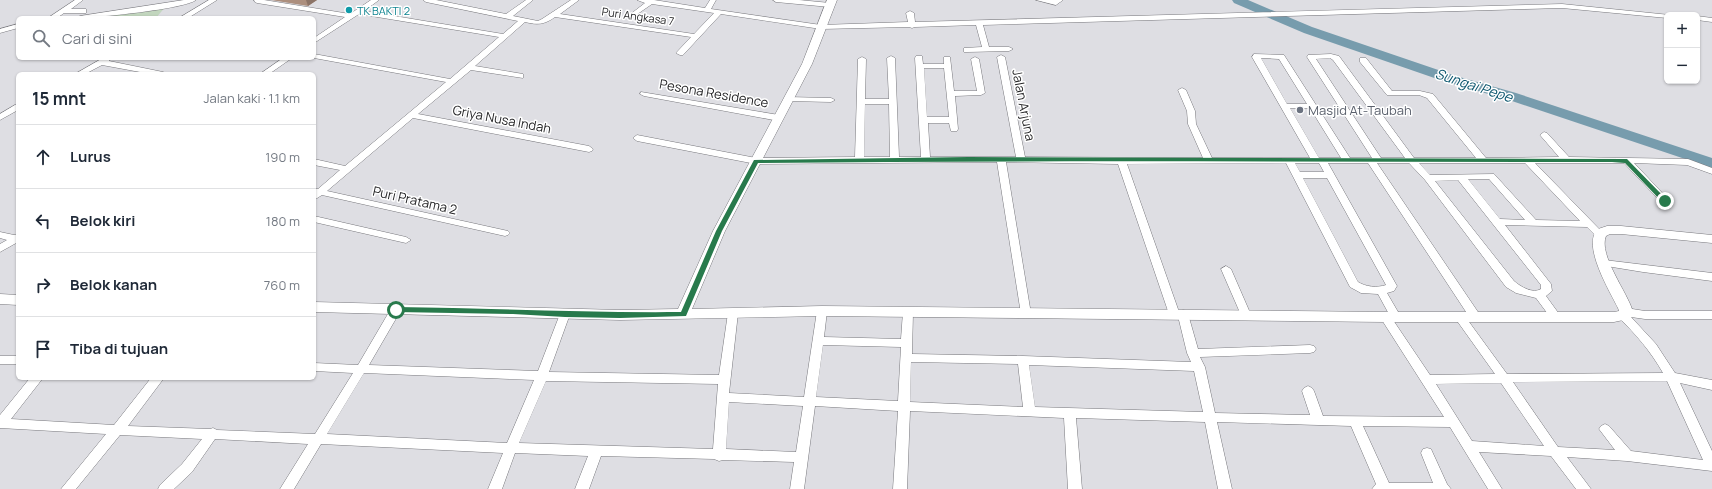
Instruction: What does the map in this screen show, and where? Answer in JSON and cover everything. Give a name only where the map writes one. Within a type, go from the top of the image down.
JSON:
[{"type":"main road","points":[[683,314],[719,231],[807,64],[820,27],[831,3]]},
{"type":"main road","points":[[316,307],[396,310],[513,311],[565,314],[683,314],[822,311],[1460,318],[1614,317],[1624,314],[1599,251],[1595,229],[1621,230],[1712,239]]},
{"type":"main road","points":[[0,299],[16,300]]},
{"type":"street","points":[[55,16],[80,0]]},
{"type":"street","points":[[64,10],[82,14],[171,5],[193,0]]},
{"type":"street","points":[[186,16],[214,0]]},
{"type":"street","points":[[316,40],[376,0]]},
{"type":"street","points":[[426,0],[507,18],[542,23],[576,0]]},
{"type":"street","points":[[507,18],[530,0]]},
{"type":"street","points":[[640,0],[820,27],[979,24],[1058,9],[1272,15],[1562,6],[1664,16]]},
{"type":"street","points":[[707,10],[713,0]]},
{"type":"street","points":[[776,0],[831,3]]},
{"type":"street","points":[[1039,0],[1058,9]]},
{"type":"street","points":[[257,1],[351,16]]},
{"type":"street","points":[[636,13],[650,2]]},
{"type":"street","points":[[358,12],[504,36]]},
{"type":"street","points":[[680,53],[719,12]]},
{"type":"street","points":[[910,13],[912,26]]},
{"type":"street","name":"Puri Angkasa 7","points":[[554,15],[696,36]]},
{"type":"street","points":[[1700,18],[1712,20]]},
{"type":"street","points":[[316,193],[451,81],[469,68],[522,20]]},
{"type":"street","points":[[979,24],[986,50]]},
{"type":"street","points":[[0,26],[16,26]]},
{"type":"street","points":[[0,31],[16,26]]},
{"type":"street","points":[[967,50],[1009,49]]},
{"type":"street","points":[[316,56],[451,81]]},
{"type":"street","points":[[1288,160],[1354,284],[1361,289],[1381,291],[1392,286],[1330,175],[1284,106],[1256,57],[1277,56],[1282,58],[1347,160]]},
{"type":"street","points":[[1461,177],[1546,284],[1547,291],[1539,295],[1522,292],[1510,284],[1428,178],[1411,160],[1336,58],[1331,56],[1311,57],[1375,161],[1476,318]]},
{"type":"street","name":"Jalan Arjuna","points":[[1001,57],[1021,159]]},
{"type":"street","points":[[891,58],[895,159]]},
{"type":"street","points":[[859,159],[862,59]]},
{"type":"street","points":[[952,94],[981,93],[975,59]]},
{"type":"street","points":[[83,72],[105,60],[155,72]]},
{"type":"street","points":[[267,72],[285,60]]},
{"type":"street","points":[[1364,60],[1390,93],[1420,93],[1430,96],[1483,160]]},
{"type":"street","points":[[923,120],[954,124],[948,62],[920,62],[923,120],[926,159]]},
{"type":"street","points":[[469,68],[520,76]]},
{"type":"street","points":[[1182,90],[1191,111],[1191,122],[1208,160]]},
{"type":"street","name":"Pesona Residence","points":[[644,94],[779,118]]},
{"type":"street","points":[[789,99],[831,100]]},
{"type":"street","points":[[861,101],[892,102]]},
{"type":"street","points":[[1284,106],[1312,106]]},
{"type":"street","points":[[0,117],[16,108]]},
{"type":"street","name":"Griya Nusa Indah","points":[[411,115],[589,149]]},
{"type":"street","points":[[1544,135],[1566,160]]},
{"type":"street","points":[[637,138],[756,161],[859,159],[1375,161],[1566,160],[1688,162],[1712,171]]},
{"type":"street","points":[[1001,159],[1026,314]]},
{"type":"street","points":[[1122,160],[1178,314],[1199,367],[1225,489]]},
{"type":"street","points":[[1527,160],[1595,229]]},
{"type":"street","points":[[1627,161],[1665,201]]},
{"type":"street","points":[[316,162],[346,169]]},
{"type":"street","points":[[1296,175],[1330,175]]},
{"type":"street","points":[[1428,178],[1491,176],[1533,222]]},
{"type":"street","name":"Puri Pratama 2","points":[[316,193],[505,233]]},
{"type":"street","points":[[316,219],[406,240]]},
{"type":"street","points":[[1497,222],[1533,222],[1595,229]]},
{"type":"street","points":[[0,235],[16,238]]},
{"type":"street","points":[[0,249],[16,239]]},
{"type":"street","points":[[1604,263],[1712,277]]},
{"type":"street","points":[[1226,269],[1246,315]]},
{"type":"street","points":[[1381,291],[1391,317],[1427,380],[1495,489]]},
{"type":"street","points":[[1539,295],[1557,318]]},
{"type":"street","points":[[287,489],[396,310]]},
{"type":"street","points":[[797,489],[822,311]]},
{"type":"street","points":[[900,489],[908,312]]},
{"type":"street","points":[[719,456],[724,380],[734,313]]},
{"type":"street","points":[[495,489],[542,376],[565,314]]},
{"type":"street","points":[[1624,314],[1712,315]]},
{"type":"street","points":[[1624,314],[1634,324],[1665,365],[1712,466]]},
{"type":"street","points":[[1460,318],[1556,453],[1584,489]]},
{"type":"street","points":[[818,341],[906,343]]},
{"type":"street","points":[[1194,352],[1310,349]]},
{"type":"street","points":[[906,358],[1023,360],[1199,367]]},
{"type":"street","points":[[0,360],[16,360]]},
{"type":"street","points":[[1023,360],[1029,411]]},
{"type":"street","points":[[316,367],[542,376],[724,380]]},
{"type":"street","points":[[1427,380],[1504,378],[1671,378],[1712,385]]},
{"type":"street","points":[[0,423],[35,380]]},
{"type":"street","points":[[68,489],[156,380]]},
{"type":"street","points":[[1308,392],[1318,420]]},
{"type":"street","points":[[723,397],[904,407],[1070,413],[1355,421],[1453,422]]},
{"type":"street","points":[[1070,413],[1075,489]]},
{"type":"street","points":[[1355,421],[1384,489]]},
{"type":"street","points":[[0,423],[117,430],[213,433],[596,452],[802,457]]},
{"type":"street","points":[[1605,429],[1627,456]]},
{"type":"street","points":[[165,489],[187,468],[213,433]]},
{"type":"street","points":[[1468,446],[1556,453],[1627,456],[1712,466]]},
{"type":"street","points":[[582,489],[596,452]]},
{"type":"street","points":[[1379,489],[1443,489],[1427,453]]},
{"type":"green space","points":[[166,6],[158,16],[98,16]]},
{"type":"waterway","name":"Sungai Pepe","points":[[1238,0],[1308,30],[1451,79],[1511,96],[1712,163]]},
{"type":"place","name":"TK BAKTI 2","points":[[349,10]]},
{"type":"place","name":"Masjid At-Taubah","points":[[1300,110]]},
{"type":"route","points":[[396,310],[513,311],[620,315],[683,314],[719,231],[756,161],[839,159],[1371,161],[1612,160],[1627,161],[1665,201]]}]
